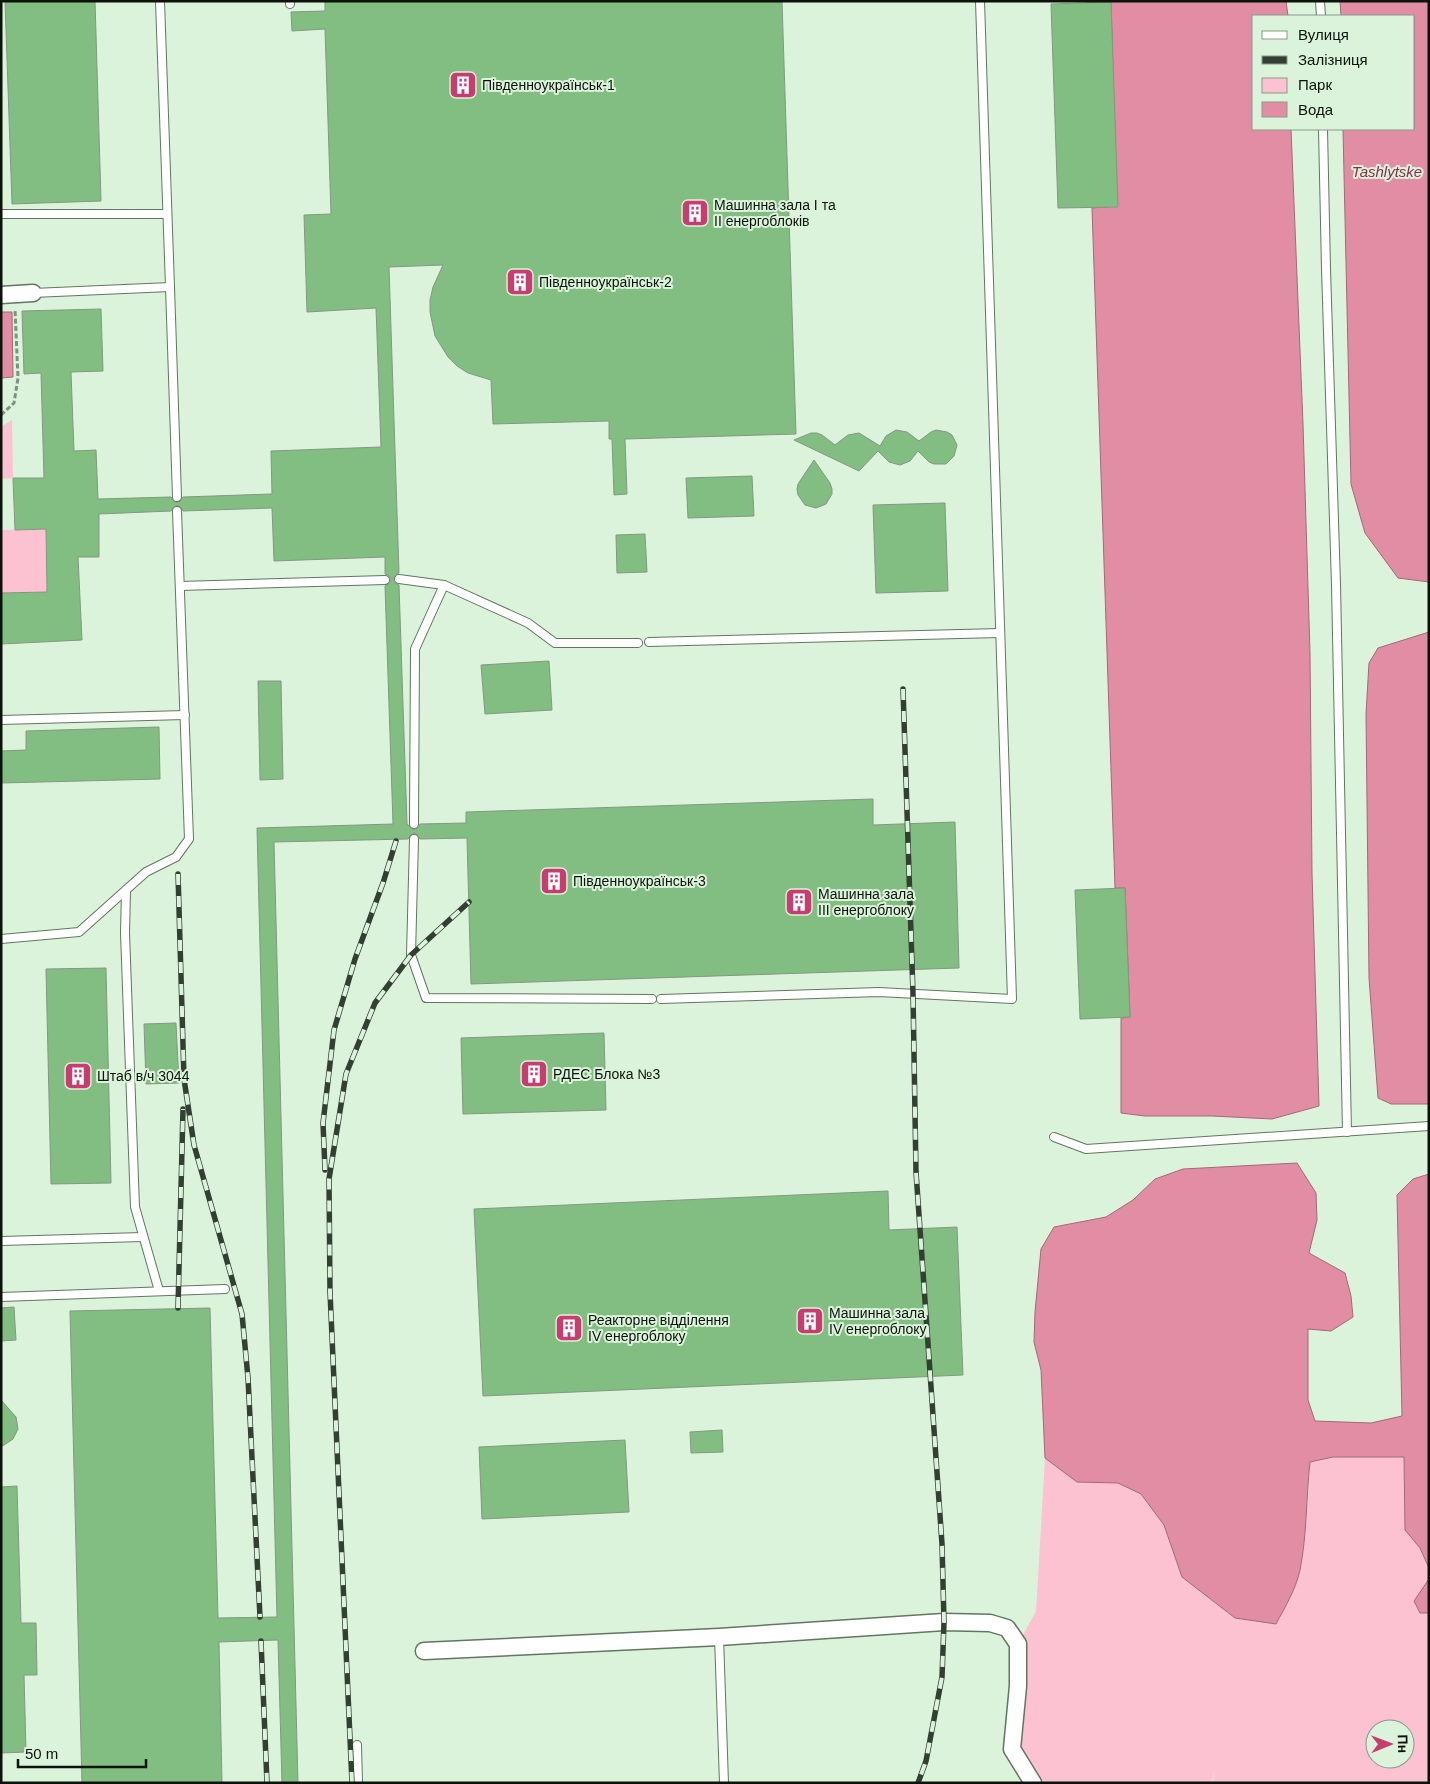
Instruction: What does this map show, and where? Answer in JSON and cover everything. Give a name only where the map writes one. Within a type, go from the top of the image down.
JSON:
[{"type":"street","points":[[8,294],[33,293]]},
{"type":"street","points":[[424,1651],[719,1637],[944,1622],[990,1623],[1007,1628],[1018,1644],[1018,1686],[1012,1749],[1033,1783]]},
{"type":"lane","points":[[160,1],[177,497]]},
{"type":"lane","points":[[661,999],[878,992],[1012,999],[980,1]]},
{"type":"lane","points":[[1320,1],[1321,15]]},
{"type":"lane","points":[[1323,130],[1337,594],[1347,1132]]},
{"type":"lane","points":[[1,214],[167,214]]},
{"type":"lane","points":[[33,293],[170,287]]},
{"type":"lane","points":[[1,939],[79,932],[146,872],[176,857],[189,839],[177,511]]},
{"type":"lane","points":[[399,579],[444,585],[528,623],[555,643],[638,643]]},
{"type":"lane","points":[[180,586],[385,580]]},
{"type":"lane","points":[[414,824],[415,648],[444,585]]},
{"type":"lane","points":[[649,642],[1000,633]]},
{"type":"lane","points":[[1,720],[185,715]]},
{"type":"lane","points":[[414,839],[411,954],[426,998],[652,999]]},
{"type":"lane","points":[[126,890],[125,932],[135,1207],[159,1291]]},
{"type":"lane","points":[[1054,1137],[1086,1149],[1429,1126]]},
{"type":"lane","points":[[1,1241],[143,1237]]},
{"type":"lane","points":[[1,1297],[225,1289]]},
{"type":"lane","points":[[719,1637],[724,1783]]},
{"type":"lane","points":[[357,1745],[358,1783]]},
{"type":"path","points":[[1,415],[14,403],[18,378],[8,294]]},
{"type":"green space","points":[[12,420],[13,478],[1,479],[1,427]]},
{"type":"green space","points":[[46,529],[47,592],[1,593],[1,530]]},
{"type":"green space","points":[[1333,1457],[1404,1457],[1405,1530],[1420,1548],[1429,1568],[1429,1579],[1414,1601],[1420,1613],[1429,1613],[1429,1783],[1213,1783],[1214,1770],[1212,1783],[1033,1783],[1012,1749],[1018,1644],[1036,1611],[1045,1458],[1077,1482],[1118,1483],[1141,1494],[1164,1525],[1182,1577],[1235,1618],[1308,1501],[1310,1462]]},
{"type":"water","points":[[1087,1],[1286,1],[1288,15],[1252,15],[1252,130],[1291,130],[1310,653],[1312,873],[1319,1106],[1272,1119],[1212,1116],[1145,1116],[1121,1113],[1121,1018],[1130,1017],[1125,888],[1115,888],[1092,208],[1117,206],[1111,2],[1087,3]]},
{"type":"water","name":"Tashlytske","points":[[1340,1],[1429,1],[1429,582],[1398,578],[1365,533],[1351,484],[1343,130],[1415,130],[1415,15],[1341,15]]},
{"type":"water","points":[[1,312],[12,312],[13,377],[1,378]]},
{"type":"water","points":[[1429,632],[1429,1104],[1391,1104],[1378,1098],[1369,978],[1366,714],[1369,663],[1378,648]]},
{"type":"water","points":[[1297,1163],[1316,1193],[1317,1220],[1309,1253],[1345,1273],[1351,1296],[1353,1317],[1331,1331],[1308,1329],[1308,1400],[1315,1421],[1371,1423],[1402,1416],[1397,1195],[1413,1179],[1429,1174],[1429,1568],[1420,1548],[1405,1530],[1404,1457],[1333,1457],[1310,1462],[1300,1570],[1293,1591],[1276,1624],[1235,1618],[1182,1577],[1164,1525],[1141,1494],[1118,1483],[1077,1482],[1045,1458],[1041,1370],[1034,1342],[1035,1312],[1041,1249],[1054,1227],[1106,1217],[1133,1200],[1155,1179],[1183,1169]]},
{"type":"water","points":[[1429,1579],[1429,1613],[1420,1613],[1414,1601]]},
{"type":"building","points":[[5,1],[95,1],[101,201],[12,204]]},
{"type":"building","points":[[325,1],[782,1],[796,434],[625,439],[627,494],[614,495],[612,439],[609,439],[609,421],[493,424],[491,380],[468,373],[457,366],[448,357],[435,336],[430,312],[430,300],[433,287],[443,265],[389,267],[399,573],[393,579],[399,585],[407,824],[414,830],[420,824],[466,823],[466,812],[873,799],[873,825],[955,822],[959,968],[471,984],[467,838],[420,839],[414,833],[408,839],[274,842],[298,1783],[282,1783],[278,1640],[219,1642],[222,1783],[82,1783],[70,1311],[210,1308],[218,1618],[277,1617],[257,828],[393,824],[385,586],[390,583],[391,579],[385,574],[385,557],[274,561],[272,508],[183,511],[177,505],[171,511],[99,514],[99,557],[78,557],[82,640],[1,644],[1,593],[47,592],[46,529],[15,530],[13,478],[44,478],[41,373],[24,374],[22,311],[101,309],[103,371],[71,372],[74,451],[96,450],[98,499],[171,497],[177,503],[183,497],[272,494],[271,451],[381,447],[376,308],[307,312],[304,215],[331,214],[325,29],[292,31],[291,12],[325,11]]},
{"type":"building","points":[[1111,2],[1118,207],[1058,208],[1051,4]]},
{"type":"building","points":[[896,430],[907,432],[919,441],[936,430],[947,432],[952,435],[957,445],[954,456],[946,464],[934,464],[929,462],[918,451],[910,461],[900,465],[889,462],[878,451],[859,471],[794,440],[811,433],[817,433],[835,445],[848,435],[859,433],[880,446],[886,436]]},
{"type":"building","points":[[814,460],[832,489],[832,494],[826,504],[816,508],[805,505],[798,495],[797,489],[798,484]]},
{"type":"building","points":[[752,476],[754,516],[688,518],[686,478]]},
{"type":"building","points":[[945,503],[948,591],[876,593],[873,505]]},
{"type":"building","points":[[645,534],[647,572],[617,573],[616,535]]},
{"type":"building","points":[[549,661],[552,710],[485,714],[481,665]]},
{"type":"building","points":[[258,681],[281,681],[283,779],[260,780]]},
{"type":"building","points":[[159,727],[160,779],[1,783],[1,751],[26,750],[26,731]]},
{"type":"building","points":[[1125,888],[1130,1017],[1080,1019],[1075,890]]},
{"type":"building","name":"Штаб в/ч 3044","points":[[106,968],[111,1183],[51,1184],[46,969]]},
{"type":"building","points":[[176,1023],[179,1083],[146,1084],[144,1024]]},
{"type":"building","name":"РДЕС Блока №3","points":[[604,1033],[606,1110],[463,1114],[461,1038]]},
{"type":"building","name":"Машинна зала IV енергоблоку","points":[[888,1191],[889,1230],[957,1227],[963,1375],[483,1396],[474,1209]]},
{"type":"building","points":[[14,1307],[16,1340],[1,1341],[1,1308]]},
{"type":"building","points":[[1,1400],[16,1417],[18,1429],[13,1439],[1,1447]]},
{"type":"building","points":[[722,1430],[723,1452],[691,1453],[690,1432]]},
{"type":"building","points":[[625,1440],[629,1512],[482,1519],[479,1447]]},
{"type":"building","points":[[17,1486],[21,1623],[36,1623],[37,1675],[24,1675],[26,1752],[1,1753],[1,1487]]},
{"type":"railway","points":[[903,689],[913,994],[916,1172],[942,1544],[944,1622],[942,1677],[926,1761],[918,1783]]},
{"type":"railway","points":[[325,1170],[323,1123],[334,1030],[355,959],[383,883],[396,841]]},
{"type":"railway","points":[[178,874],[184,1079],[194,1145],[242,1314],[248,1378],[260,1617]]},
{"type":"railway","points":[[352,1783],[330,1292],[329,1179],[346,1074],[375,1003],[411,955],[469,902]]},
{"type":"railway","points":[[178,1308],[183,1109]]},
{"type":"railway","points":[[261,1641],[267,1783]]},
{"type":"place","name":"Південноукраїнськ-1","points":[[463,85]]},
{"type":"place","name":"Машинна зала I та II енергоблоків","points":[[695,213]]},
{"type":"place","name":"Південноукраїнськ-2","points":[[520,282]]},
{"type":"place","name":"Південноукраїнськ-3","points":[[554,881]]},
{"type":"place","name":"Машинна зала III енергоблоку","points":[[799,902]]},
{"type":"place","name":"РДЕС Блока №3","points":[[534,1074]]},
{"type":"place","name":"Штаб в/ч 3044","points":[[78,1076]]},
{"type":"place","name":"Машинна зала IV енергоблоку","points":[[810,1321]]},
{"type":"place","name":"Реакторне відділення IV енергоблоку","points":[[569,1328]]}]
